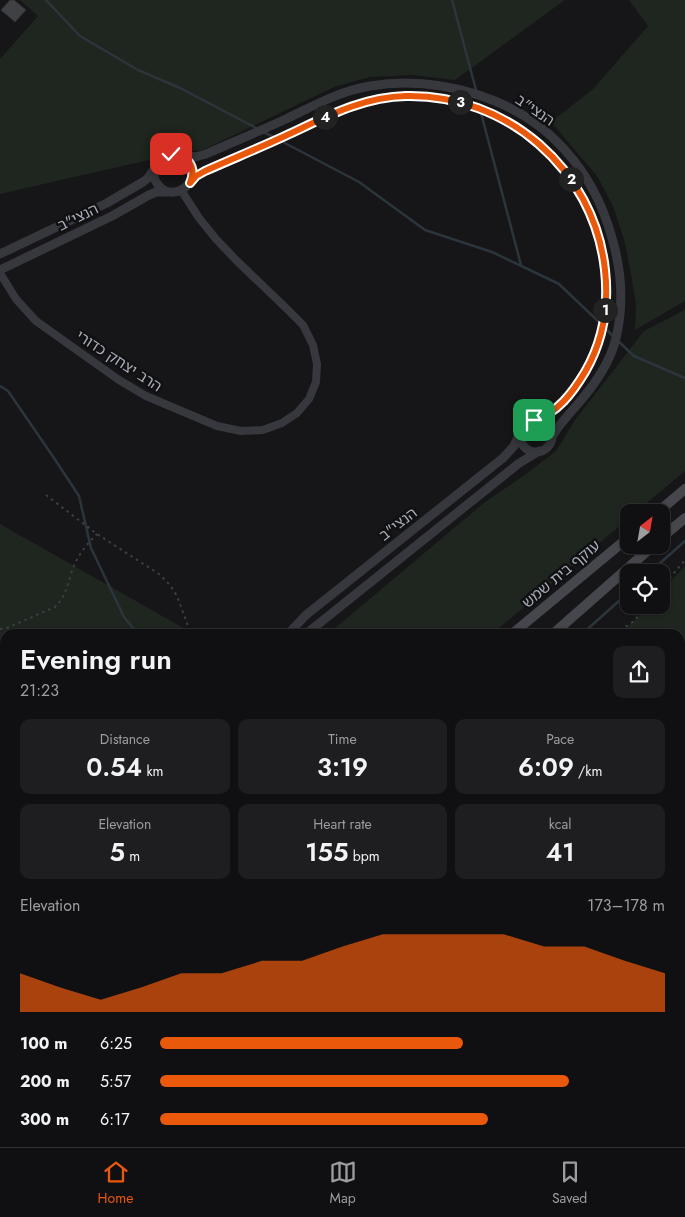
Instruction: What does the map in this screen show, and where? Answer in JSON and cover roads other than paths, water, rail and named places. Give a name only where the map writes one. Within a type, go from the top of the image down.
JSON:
[{"type":"main road","points":[[667,504],[685,489]]},
{"type":"main road","points":[[670,530],[685,518]]},
{"type":"main road","name":"עוקף בית שמש","points":[[518,629],[620,544]]},
{"type":"main road","points":[[558,629],[644,554]]},
{"type":"street","name":"הנצי\"ב","points":[[180,155],[195,157],[206,154],[340,94],[370,86],[400,83],[431,84],[461,90],[490,99],[517,112],[542,128],[563,148],[581,171],[601,206],[616,252],[621,290],[615,344],[603,371],[585,396],[556,429],[551,439]]},
{"type":"street","name":"הנצי\"ב","points":[[190,183],[196,176],[205,171],[347,107],[376,99],[405,96],[434,97],[470,105],[513,124],[536,141],[556,160],[574,183],[592,217],[599,237],[604,259],[606,282],[606,306],[602,330],[587,369],[558,407],[547,415],[534,420]]},
{"type":"street","points":[[165,155],[180,155],[186,158],[191,165],[190,183],[186,188],[169,192],[160,188],[156,183],[154,169],[158,160],[165,155]]},
{"type":"street","name":"הנצי\"ב","points":[[0,254],[107,203],[143,182],[154,169]]},
{"type":"street","name":"הרב יצחק כדורי","points":[[0,272],[16,299],[36,321],[119,380],[146,396],[217,426],[241,431],[263,430],[282,423],[297,413],[309,399],[316,382],[318,364],[313,345],[303,325],[216,239],[199,218],[181,190]]},
{"type":"street","name":"הנצי\"ב","points":[[0,272],[112,216],[149,195],[156,192],[169,192]]},
{"type":"street","points":[[534,420],[541,421],[548,425],[551,439],[548,446],[540,451],[532,451],[525,448],[520,439],[520,432],[525,424],[534,420]]},
{"type":"street","name":"הנצי\"ב","points":[[293,629],[306,616],[503,458],[514,446],[520,432]]},
{"type":"street","name":"הנצי\"ב","points":[[312,629],[518,464],[540,451]]},
{"type":"waterway","points":[[46,0],[80,36],[138,70],[180,88],[258,129]]},
{"type":"waterway","points":[[452,0],[476,90]]},
{"type":"waterway","points":[[481,113],[521,265]]},
{"type":"waterway","points":[[263,132],[274,137]]},
{"type":"waterway","points":[[281,141],[359,182],[425,230],[492,252],[559,284],[601,324]]},
{"type":"waterway","points":[[605,328],[613,336]]},
{"type":"waterway","points":[[617,340],[634,356],[685,378]]},
{"type":"waterway","points":[[0,386],[8,391],[79,496],[91,548],[124,617],[134,629]]},
{"type":"waterway","points":[[659,564],[685,541]]},
{"type":"waterway","points":[[588,629],[620,600]]}]
